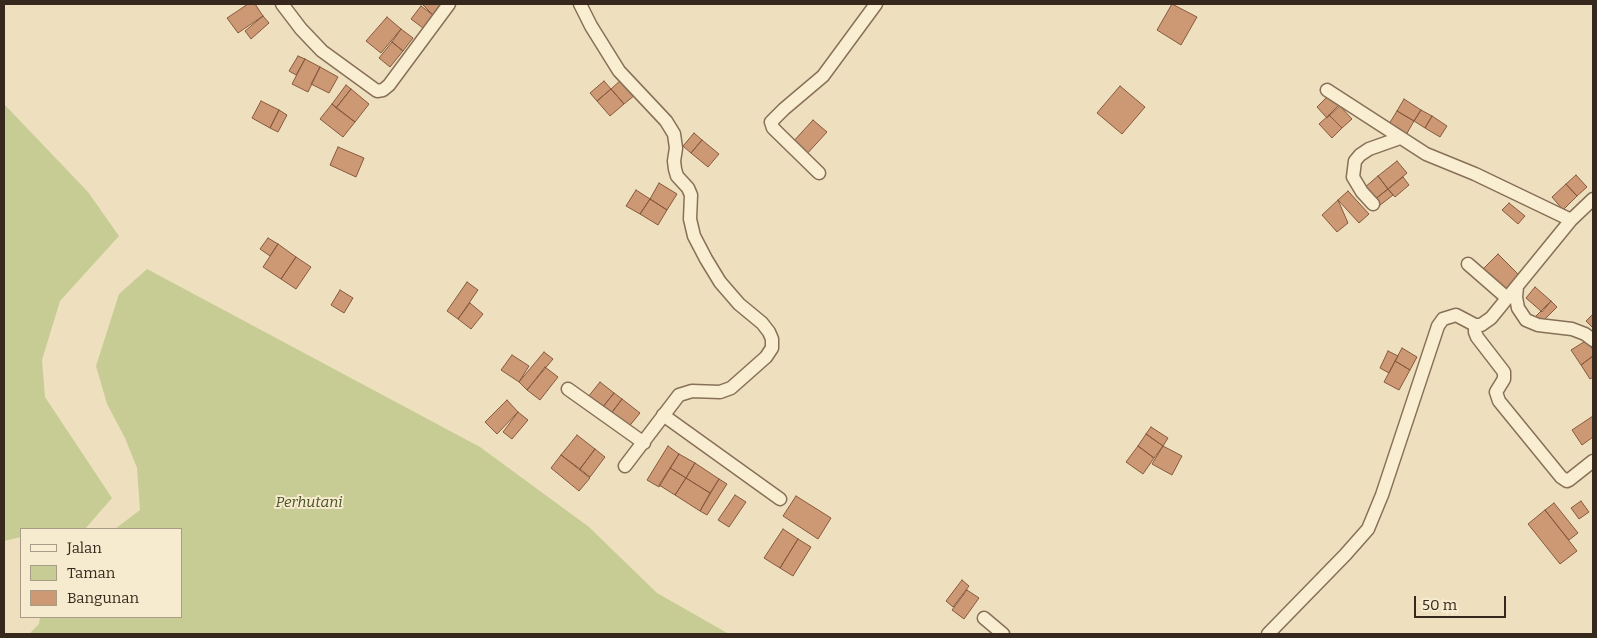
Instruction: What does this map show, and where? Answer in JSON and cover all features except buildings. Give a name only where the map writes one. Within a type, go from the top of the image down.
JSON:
[{"type":"street","points":[[282,4],[301,29],[322,51],[377,91],[383,90],[389,85],[448,4]]},
{"type":"street","points":[[580,4],[591,26],[619,70],[666,121],[674,134],[676,148],[675,169],[677,176],[688,188],[691,195],[690,218],[694,236],[706,259],[720,282],[739,304],[762,324],[772,339],[772,348],[766,357],[731,388],[720,392],[692,391],[679,395],[625,466]]},
{"type":"street","points":[[819,173],[773,128],[771,122],[823,76],[876,4]]},
{"type":"street","points":[[1327,90],[1426,154],[1475,174],[1571,220]]},
{"type":"street","points":[[1373,204],[1353,178],[1355,161],[1369,149],[1400,138]]},
{"type":"street","points":[[1271,633],[1346,556],[1368,529],[1382,495],[1438,326],[1443,319],[1456,315],[1476,325],[1491,318],[1571,220],[1593,199]]},
{"type":"street","points":[[1468,264],[1508,298]]},
{"type":"street","points":[[1517,287],[1518,308],[1526,320],[1538,325],[1572,329],[1585,334],[1593,340]]},
{"type":"street","points":[[1476,325],[1477,336],[1504,372],[1504,379],[1496,392],[1499,401],[1561,477],[1567,481],[1593,461]]},
{"type":"street","points":[[568,389],[644,443]]},
{"type":"street","points":[[663,415],[780,499]]},
{"type":"street","points":[[984,618],[1003,634]]},
{"type":"green space","points":[[4,104],[88,192],[119,236],[60,301],[42,360],[45,397],[112,498],[86,528],[20,528],[20,537],[4,541]]},
{"type":"green space","name":"Perhutani","points":[[147,269],[480,447],[589,527],[657,593],[729,634],[29,634],[39,624],[40,618],[182,618],[182,528],[116,528],[140,510],[137,468],[125,438],[107,404],[96,366],[119,294]]}]
